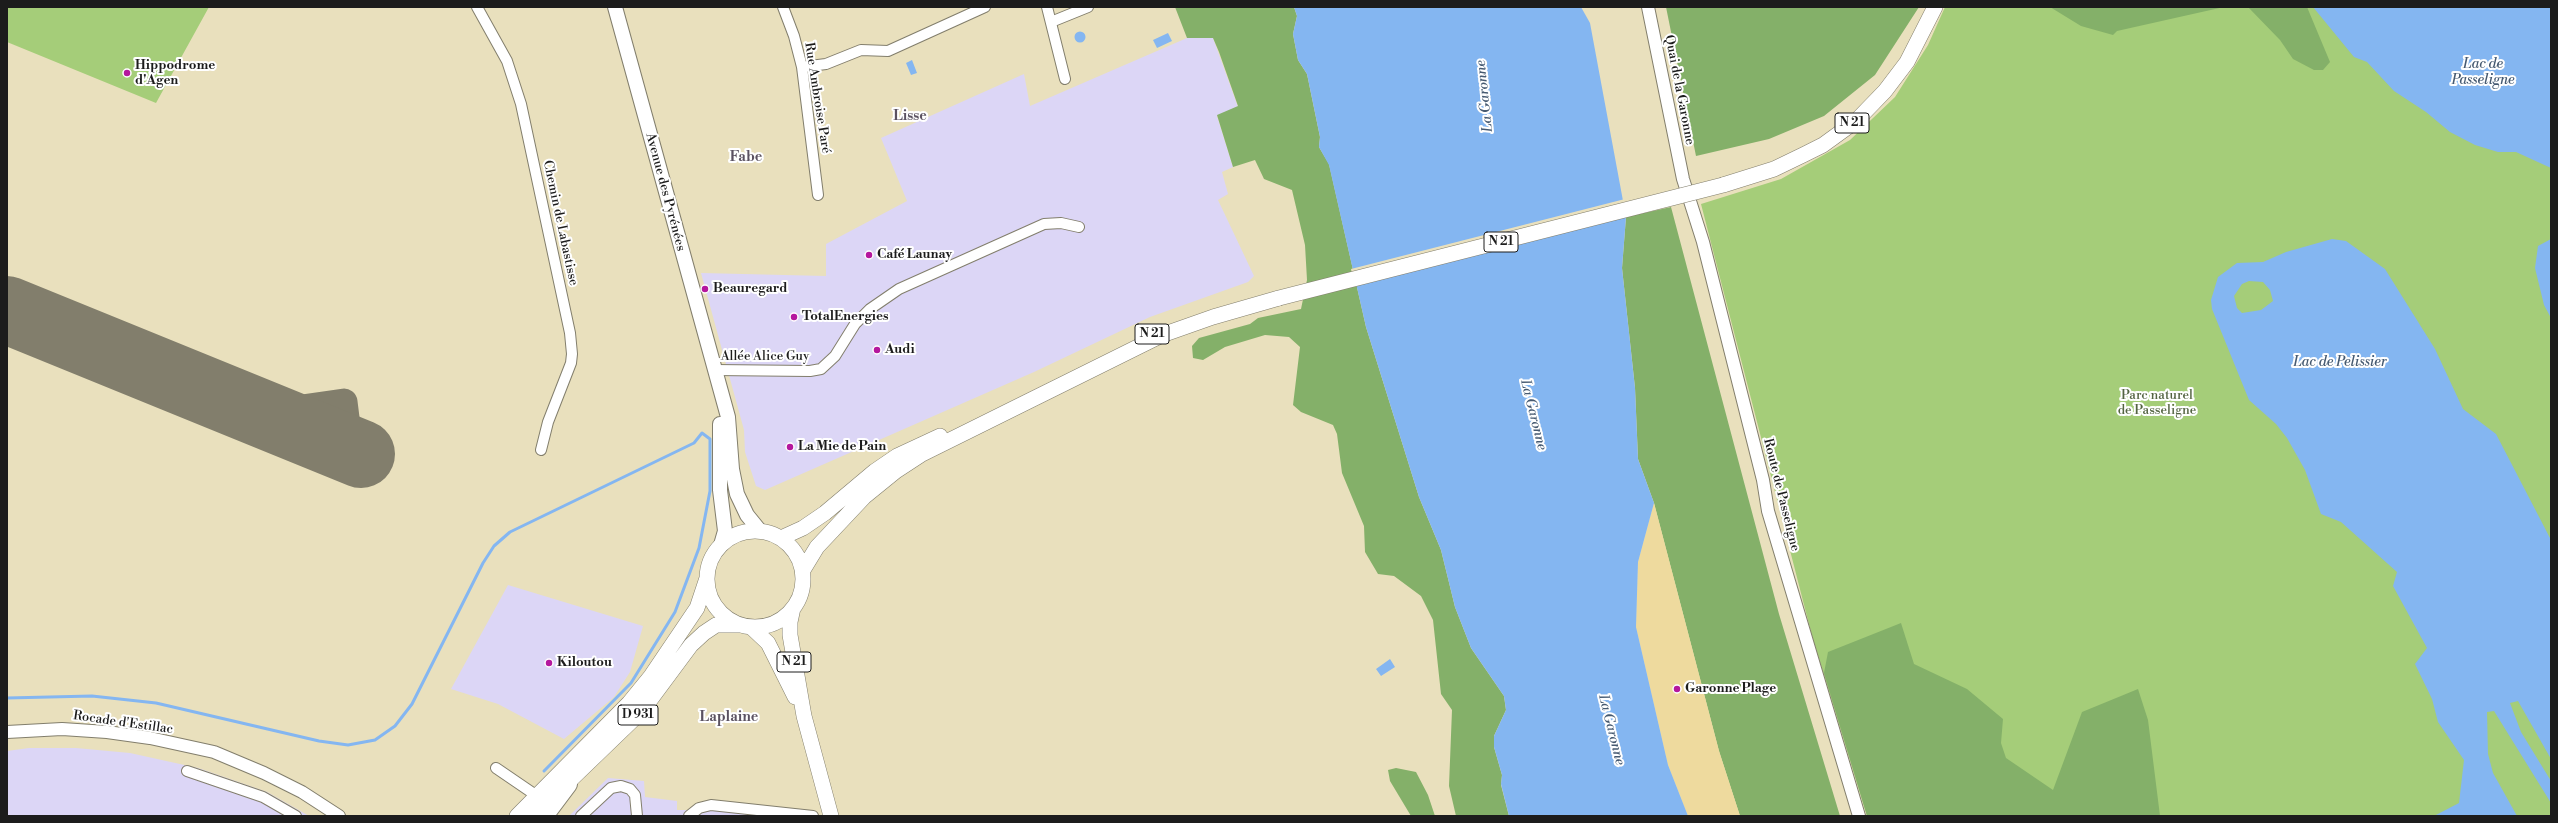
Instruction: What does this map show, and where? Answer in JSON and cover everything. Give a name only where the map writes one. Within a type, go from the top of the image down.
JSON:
[{"type":"highway","points":[[544,816],[568,784]]},
{"type":"main road","name":"Avenue des Pyrénées","points":[[614,7],[728,417],[732,468],[737,494],[747,515],[760,531]]},
{"type":"main road","name":"N 21","points":[[1722,182],[1778,161],[1807,148],[1842,126],[1886,82],[1907,52],[1928,7]]},
{"type":"main road","name":"N 21","points":[[781,538],[803,528],[825,513],[875,471],[920,444],[971,422],[1158,331],[1197,316],[1774,169],[1796,159],[1823,145],[1856,120],[1881,96],[1907,62],[1934,7]]},
{"type":"main road","name":"N 21","points":[[803,570],[817,547],[864,497],[896,471],[922,454],[1162,335],[1278,296]]},
{"type":"main road","name":"Avenue des Pyrénées","points":[[715,374],[720,418],[720,490],[725,518],[725,531],[721,545]]},
{"type":"main road","points":[[760,531],[781,538],[798,558],[803,570],[803,584],[800,597],[793,608],[782,619],[767,626],[746,626],[727,618],[716,607],[709,593],[707,578],[709,566],[721,545],[732,536],[746,532],[760,531]]},
{"type":"main road","name":"D 931","points":[[517,816],[629,703],[651,676],[697,608],[707,578]]},
{"type":"main road","name":"N 21","points":[[793,608],[790,622],[790,635],[804,716],[831,816]]},
{"type":"main road","name":"D 931","points":[[534,816],[642,711],[691,645],[704,633],[716,625],[746,626]]},
{"type":"main road","name":"N 21","points":[[746,626],[768,643],[804,716]]},
{"type":"street","name":"Chemin de Labastisse","points":[[477,7],[507,61],[516,85],[570,333],[572,354],[571,363],[548,422],[541,450]]},
{"type":"street","name":"Rue Ambroise Paré","points":[[783,7],[794,36],[802,68],[818,194]]},
{"type":"street","points":[[802,68],[826,64],[860,50],[888,51],[984,7]]},
{"type":"street","points":[[1047,7],[1066,79]]},
{"type":"street","points":[[1051,22],[1088,7]]},
{"type":"street","name":"Quai de la Garonne","points":[[1648,7],[1683,179]]},
{"type":"street","name":"Route de Passeligne","points":[[1683,179],[1703,242],[1763,480],[1768,511],[1859,816]]},
{"type":"street","name":"Allée Alice Guy","points":[[715,374],[810,371],[821,369],[829,364],[846,336],[860,319],[870,309],[899,289],[1044,224],[1061,223],[1079,227]]},
{"type":"street","name":"Rocade d'Estillac","points":[[7,732],[62,729],[107,732],[150,738],[214,752],[277,779],[339,816]]},
{"type":"street","points":[[496,768],[537,796]]},
{"type":"street","points":[[187,771],[263,797],[296,816]]},
{"type":"street","points":[[581,816],[611,788],[621,786],[630,789],[635,795],[637,816]]},
{"type":"street","points":[[689,816],[699,808],[711,805],[813,816]]},
{"type":"shaded area","points":[[1187,38],[1213,38],[1238,107],[1217,116],[1233,167],[1222,172],[1228,194],[1218,200],[1254,276],[1248,282],[1150,317],[1034,372],[765,490],[756,486],[745,452],[744,430],[701,273],[826,276],[826,244],[907,201],[881,138],[1024,74],[1030,106]]},
{"type":"shaded area","points":[[508,585],[643,626],[630,672],[614,697],[564,739],[498,704],[451,689]]},
{"type":"shaded area","points":[[29,748],[76,748],[130,753],[198,768],[267,792],[309,816],[7,816],[7,751]]},
{"type":"shaded area","points":[[608,778],[644,781],[645,797],[677,801],[677,810],[710,810],[766,816],[569,816]]},
{"type":"green space","name":"Hippodrome d'Agen","points":[[7,7],[209,7],[156,103],[7,42]]},
{"type":"green space","points":[[1175,7],[1294,7],[1297,16],[1293,34],[1298,60],[1307,74],[1320,137],[1319,147],[1329,164],[1366,327],[1419,497],[1441,550],[1455,607],[1471,648],[1504,696],[1506,710],[1494,736],[1494,747],[1502,775],[1501,785],[1509,816],[1456,816],[1449,786],[1452,710],[1441,694],[1433,620],[1421,596],[1394,576],[1378,574],[1365,552],[1364,526],[1342,473],[1337,434],[1333,425],[1301,412],[1293,405],[1300,347],[1289,337],[1265,335],[1225,347],[1203,360],[1193,358],[1192,346],[1199,338],[1250,324],[1258,318],[1301,309],[1307,280],[1305,245],[1292,190],[1264,179],[1255,160],[1233,167],[1217,115],[1238,106],[1219,52],[1213,38],[1187,38]]},
{"type":"green space","points":[[1666,7],[1919,7],[1875,75],[1824,116],[1769,139],[1696,156]]},
{"type":"green space","name":"Parc naturel de Passeligne","points":[[1945,7],[2551,7],[2551,816],[1867,816],[1812,636],[1701,204],[1781,179],[1850,140],[1895,97],[1928,45]]},
{"type":"green space","points":[[2050,7],[2224,7],[2117,31],[2113,35],[2081,26]]},
{"type":"green space","points":[[2248,7],[2307,7],[2330,62],[2323,70],[2314,70],[2293,59],[2280,40]]},
{"type":"green space","points":[[1671,207],[1779,614],[1840,816],[1740,816],[1719,751],[1654,503],[1638,459],[1635,388],[1622,268],[1626,217]]},
{"type":"green space","points":[[1901,623],[1914,664],[1967,689],[2003,719],[2001,743],[2006,758],[2053,790],[2082,712],[2138,689],[2148,720],[2160,816],[1867,816],[1824,673],[1828,652]]},
{"type":"green space","points":[[1396,768],[1416,772],[1428,795],[1435,816],[1411,816],[1390,781],[1388,770]]},
{"type":"sand","name":"Garonne Plage","points":[[1654,503],[1719,751],[1740,816],[1688,816],[1668,765],[1636,627],[1638,562]]},
{"type":"water","name":"La Garonne","points":[[1294,7],[1581,7],[1590,23],[1626,217],[1622,268],[1635,388],[1638,459],[1654,503],[1638,562],[1636,627],[1668,765],[1688,816],[1509,816],[1501,784],[1502,775],[1494,747],[1494,736],[1506,710],[1504,696],[1471,648],[1455,607],[1441,550],[1419,497],[1366,327],[1329,165],[1319,147],[1320,137],[1307,74],[1298,60],[1293,34],[1297,16]]},
{"type":"water","name":"Lac de Passeligne","points":[[2313,7],[2551,7],[2551,168],[2516,152],[2498,152],[2475,145],[2450,132],[2426,112],[2394,91],[2367,62],[2354,57]]},
{"type":"water","points":[[1080,31],[1084,33],[1086,37],[1084,41],[1080,43],[1076,41],[1074,37],[1076,33]]},
{"type":"water","points":[[1168,33],[1172,41],[1157,48],[1153,40]]},
{"type":"water","points":[[912,60],[917,73],[911,75],[906,63]]},
{"type":"water","name":"Lac de Pelissier","points":[[2332,239],[2346,241],[2385,269],[2435,349],[2463,409],[2496,434],[2551,540],[2551,759],[2518,701],[2510,703],[2521,732],[2551,781],[2551,803],[2494,711],[2487,712],[2488,754],[2493,773],[2517,816],[2434,816],[2459,803],[2464,760],[2438,722],[2432,699],[2415,664],[2427,648],[2393,586],[2397,572],[2341,522],[2321,514],[2305,470],[2287,438],[2276,424],[2249,400],[2212,309],[2211,300],[2218,277],[2237,263],[2263,262],[2286,252]],"holes":[[[2249,281],[2263,282],[2270,290],[2273,301],[2261,310],[2242,313],[2237,308],[2234,296],[2242,284]]]},
{"type":"water","points":[[2551,239],[2551,318],[2544,305],[2535,268],[2538,246]]},
{"type":"water","points":[[1390,659],[1395,667],[1381,676],[1376,669]]},
{"type":"pier","points":[[1625,199],[1628,214],[1354,284],[1351,269]]},
{"type":"waterway","points":[[7,698],[92,696],[156,703],[319,741],[348,745],[375,740],[395,726],[412,704],[483,563],[494,546],[510,532],[694,443],[702,433],[710,439],[710,491],[699,548],[675,612],[631,683],[544,771]]},
{"type":"taxiway","points":[[249,408],[274,412],[344,402],[347,426],[338,438],[319,443],[310,440],[304,430]]},
{"type":"runway","points":[[7,310],[361,454]]},
{"type":"place","name":"Hippodrome d'Agen","points":[[127,73]]},
{"type":"place","name":"Café Launay","points":[[869,255]]},
{"type":"place","name":"Beauregard","points":[[705,289]]},
{"type":"place","name":"TotalEnergies","points":[[794,317]]},
{"type":"place","name":"Audi","points":[[877,350]]},
{"type":"place","name":"La Mie de Pain","points":[[790,447]]},
{"type":"place","name":"Kiloutou","points":[[549,663]]},
{"type":"place","name":"Garonne Plage","points":[[1677,689]]},
{"type":"district","name":"Lisse","points":[[910,117]]},
{"type":"district","name":"Fabe","points":[[746,158]]},
{"type":"district","name":"Laplaine","points":[[729,718]]}]
